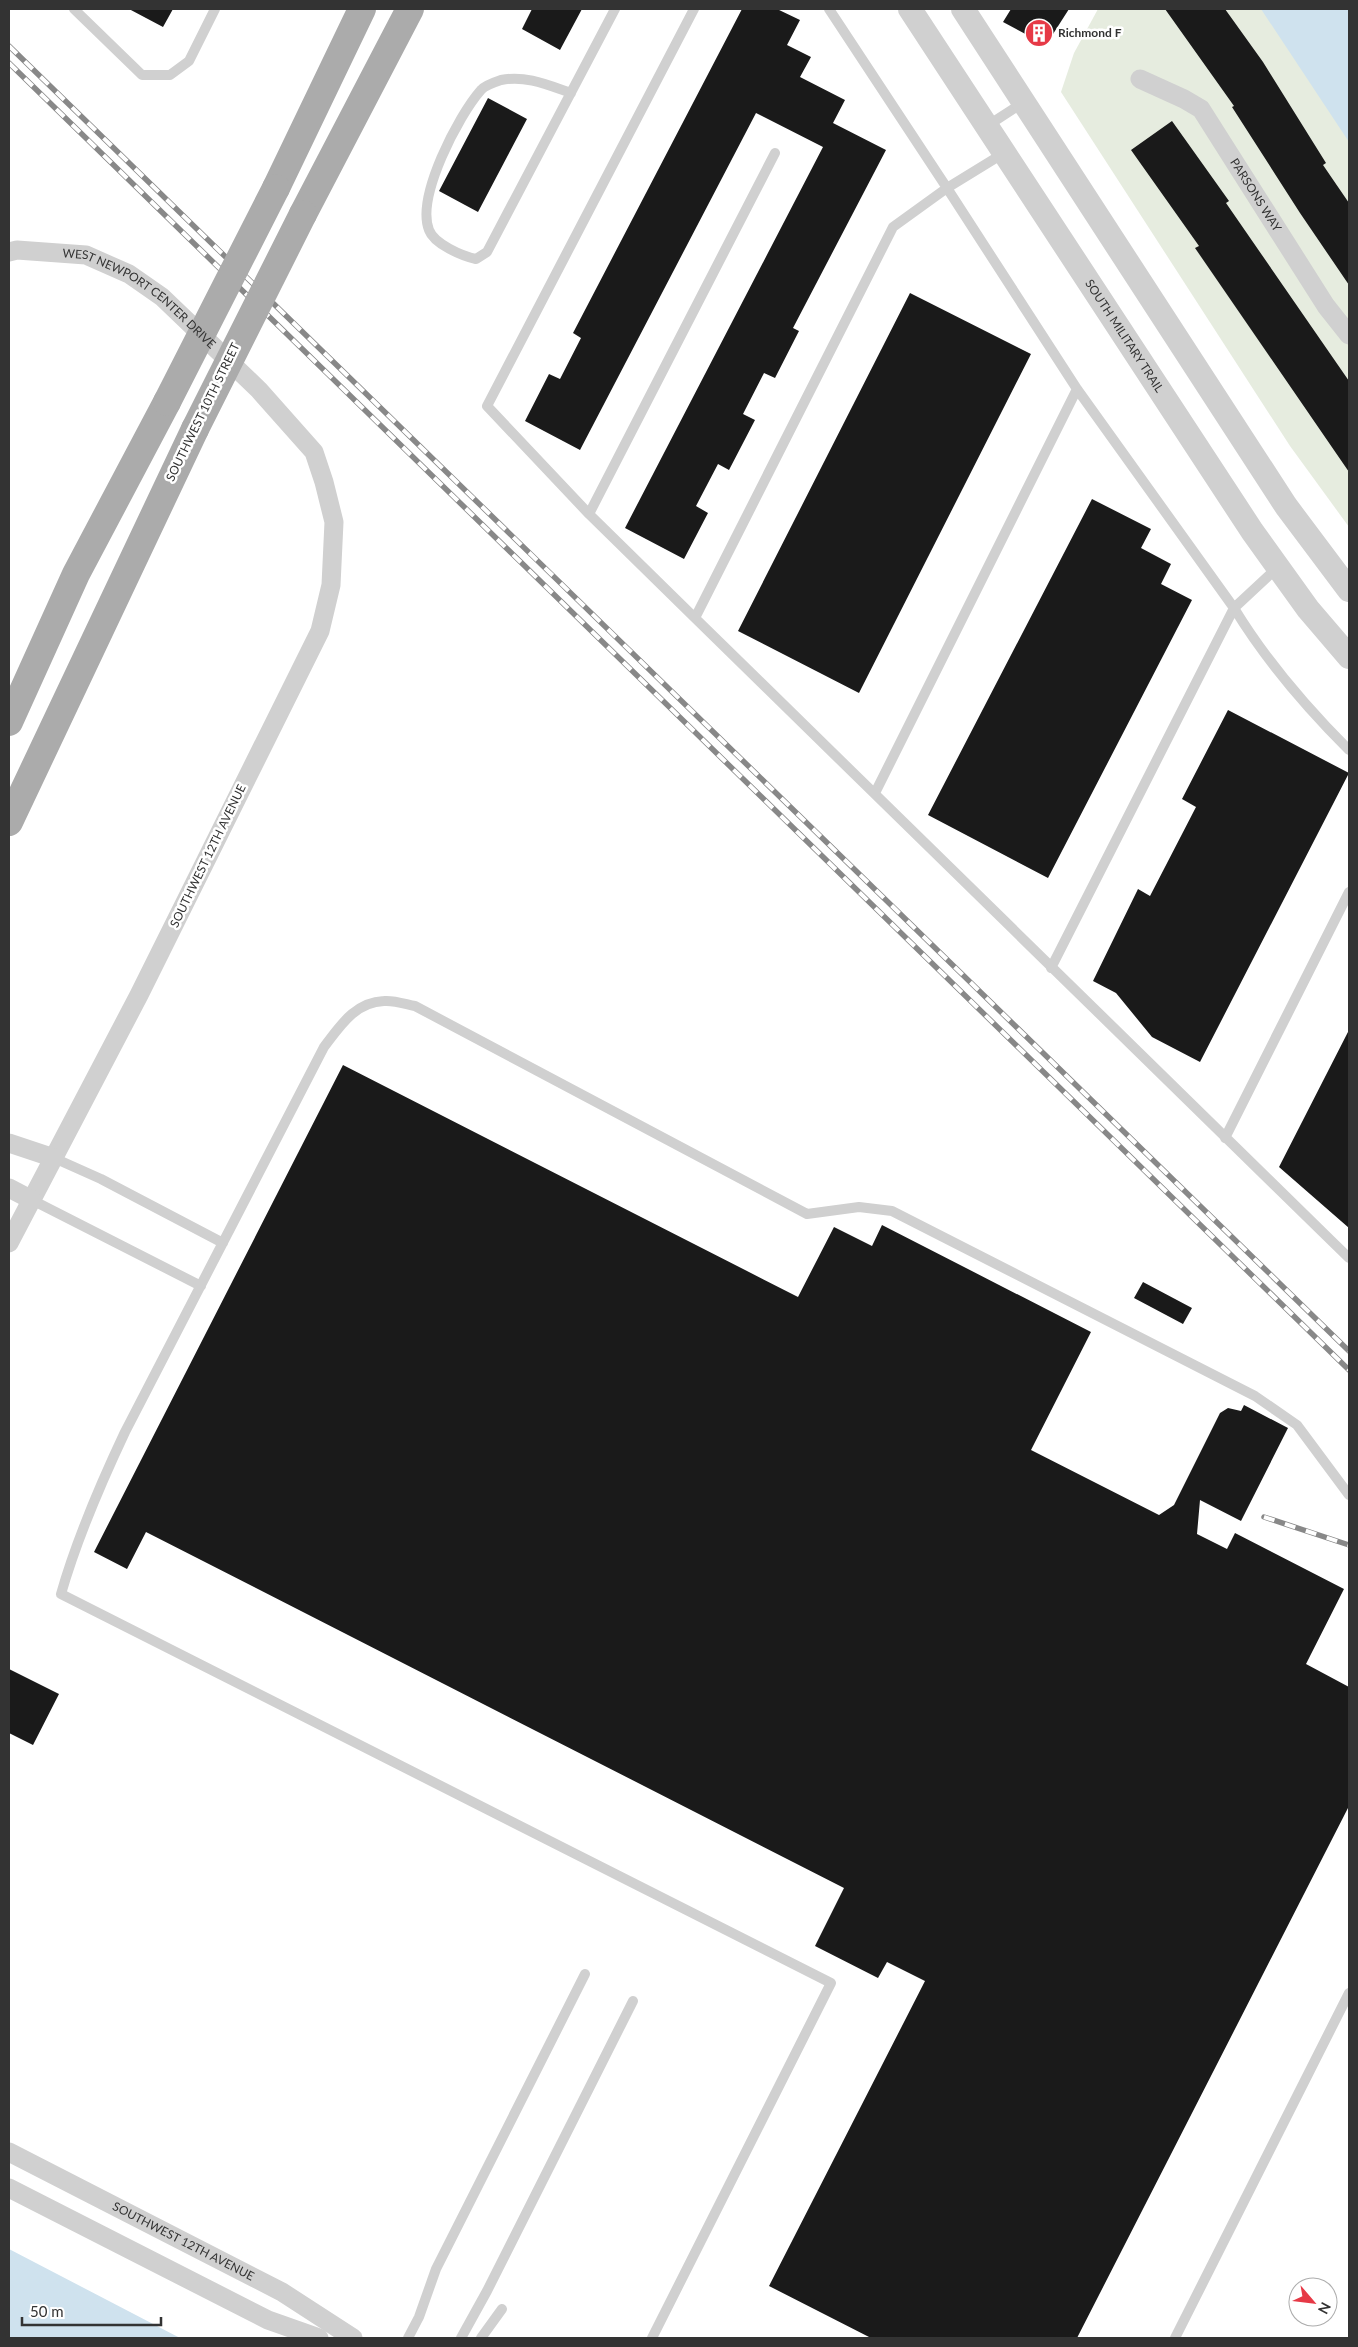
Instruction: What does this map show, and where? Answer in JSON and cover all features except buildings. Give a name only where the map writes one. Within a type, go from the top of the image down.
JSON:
[{"type":"main road","points":[[9,722],[76,574],[167,402],[276,188],[362,9]]},
{"type":"main road","name":"SOUTHWEST 10TH STREET","points":[[9,822],[195,429],[303,214],[410,9]]},
{"type":"street","name":"SOUTH MILITARY TRAIL","points":[[910,9],[1278,567],[1308,609],[1349,657]]},
{"type":"street","points":[[963,9],[1286,506],[1349,590]]},
{"type":"street","name":"PARSONS WAY","points":[[1140,79],[1201,109],[1326,306],[1349,335]]},
{"type":"street","name":"WEST NEWPORT CENTER DRIVE","points":[[9,252],[17,250],[86,255],[129,274],[162,297],[231,363],[259,390],[314,452]]},
{"type":"street","name":"SOUTHWEST 12TH AVENUE","points":[[9,1243],[139,995],[320,630],[331,585],[334,522],[314,452]]},
{"type":"street","points":[[9,1143],[54,1158]]},
{"type":"street","points":[[9,1188],[32,1200]]},
{"type":"street","name":"SOUTHWEST 12TH AVENUE","points":[[9,2152],[282,2292],[353,2338]]},
{"type":"street","points":[[9,2188],[268,2320],[319,2338]]},
{"type":"lane","points":[[74,9],[142,75],[170,75],[189,61],[215,9]]},
{"type":"lane","points":[[571,93],[530,78],[500,80],[482,89],[460,121],[445,150],[430,191],[425,217],[429,232],[448,249],[464,256],[476,259],[487,252],[571,93],[615,9]]},
{"type":"lane","points":[[694,9],[487,406],[589,514],[1349,1258]]},
{"type":"lane","points":[[829,9],[1077,389],[1234,608],[1248,632],[1324,725],[1349,750]]},
{"type":"lane","points":[[987,126],[1024,102]]},
{"type":"lane","points":[[589,514],[775,153]]},
{"type":"lane","points":[[696,618],[893,227],[947,188],[1004,153]]},
{"type":"lane","points":[[875,793],[1077,389]]},
{"type":"lane","points":[[1051,968],[1234,608],[1278,567]]},
{"type":"lane","points":[[1225,1138],[1349,892]]},
{"type":"lane","points":[[652,2338],[831,1983],[61,1594],[71,1560],[103,1479],[324,1048],[348,1016],[364,1006],[384,1001],[415,1006],[807,1214],[860,1207],[892,1210],[1246,1392],[1297,1425],[1349,1495]]},
{"type":"lane","points":[[54,1158],[101,1179],[223,1243]]},
{"type":"lane","points":[[32,1200],[201,1286]]},
{"type":"lane","points":[[408,2338],[419,2317],[436,2270],[585,1974]]},
{"type":"lane","points":[[1175,2338],[1349,1993]]},
{"type":"lane","points":[[461,2338],[492,2282],[632,2002]]},
{"type":"lane","points":[[481,2338],[502,2309]]},
{"type":"shaded area","points":[[1098,9],[1349,9],[1349,527],[1290,446],[1061,92],[1074,53]]},
{"type":"water","points":[[1261,9],[1349,9],[1349,142]]},
{"type":"water","points":[[9,2249],[180,2338],[11,2338],[9,2336]]},
{"type":"railway","points":[[9,46],[1349,1351]]},
{"type":"railway","points":[[9,63],[1349,1370]]},
{"type":"railway","points":[[1264,1517],[1349,1545]]},
{"type":"place","name":"Richmond F","points":[[1039,33]]}]
